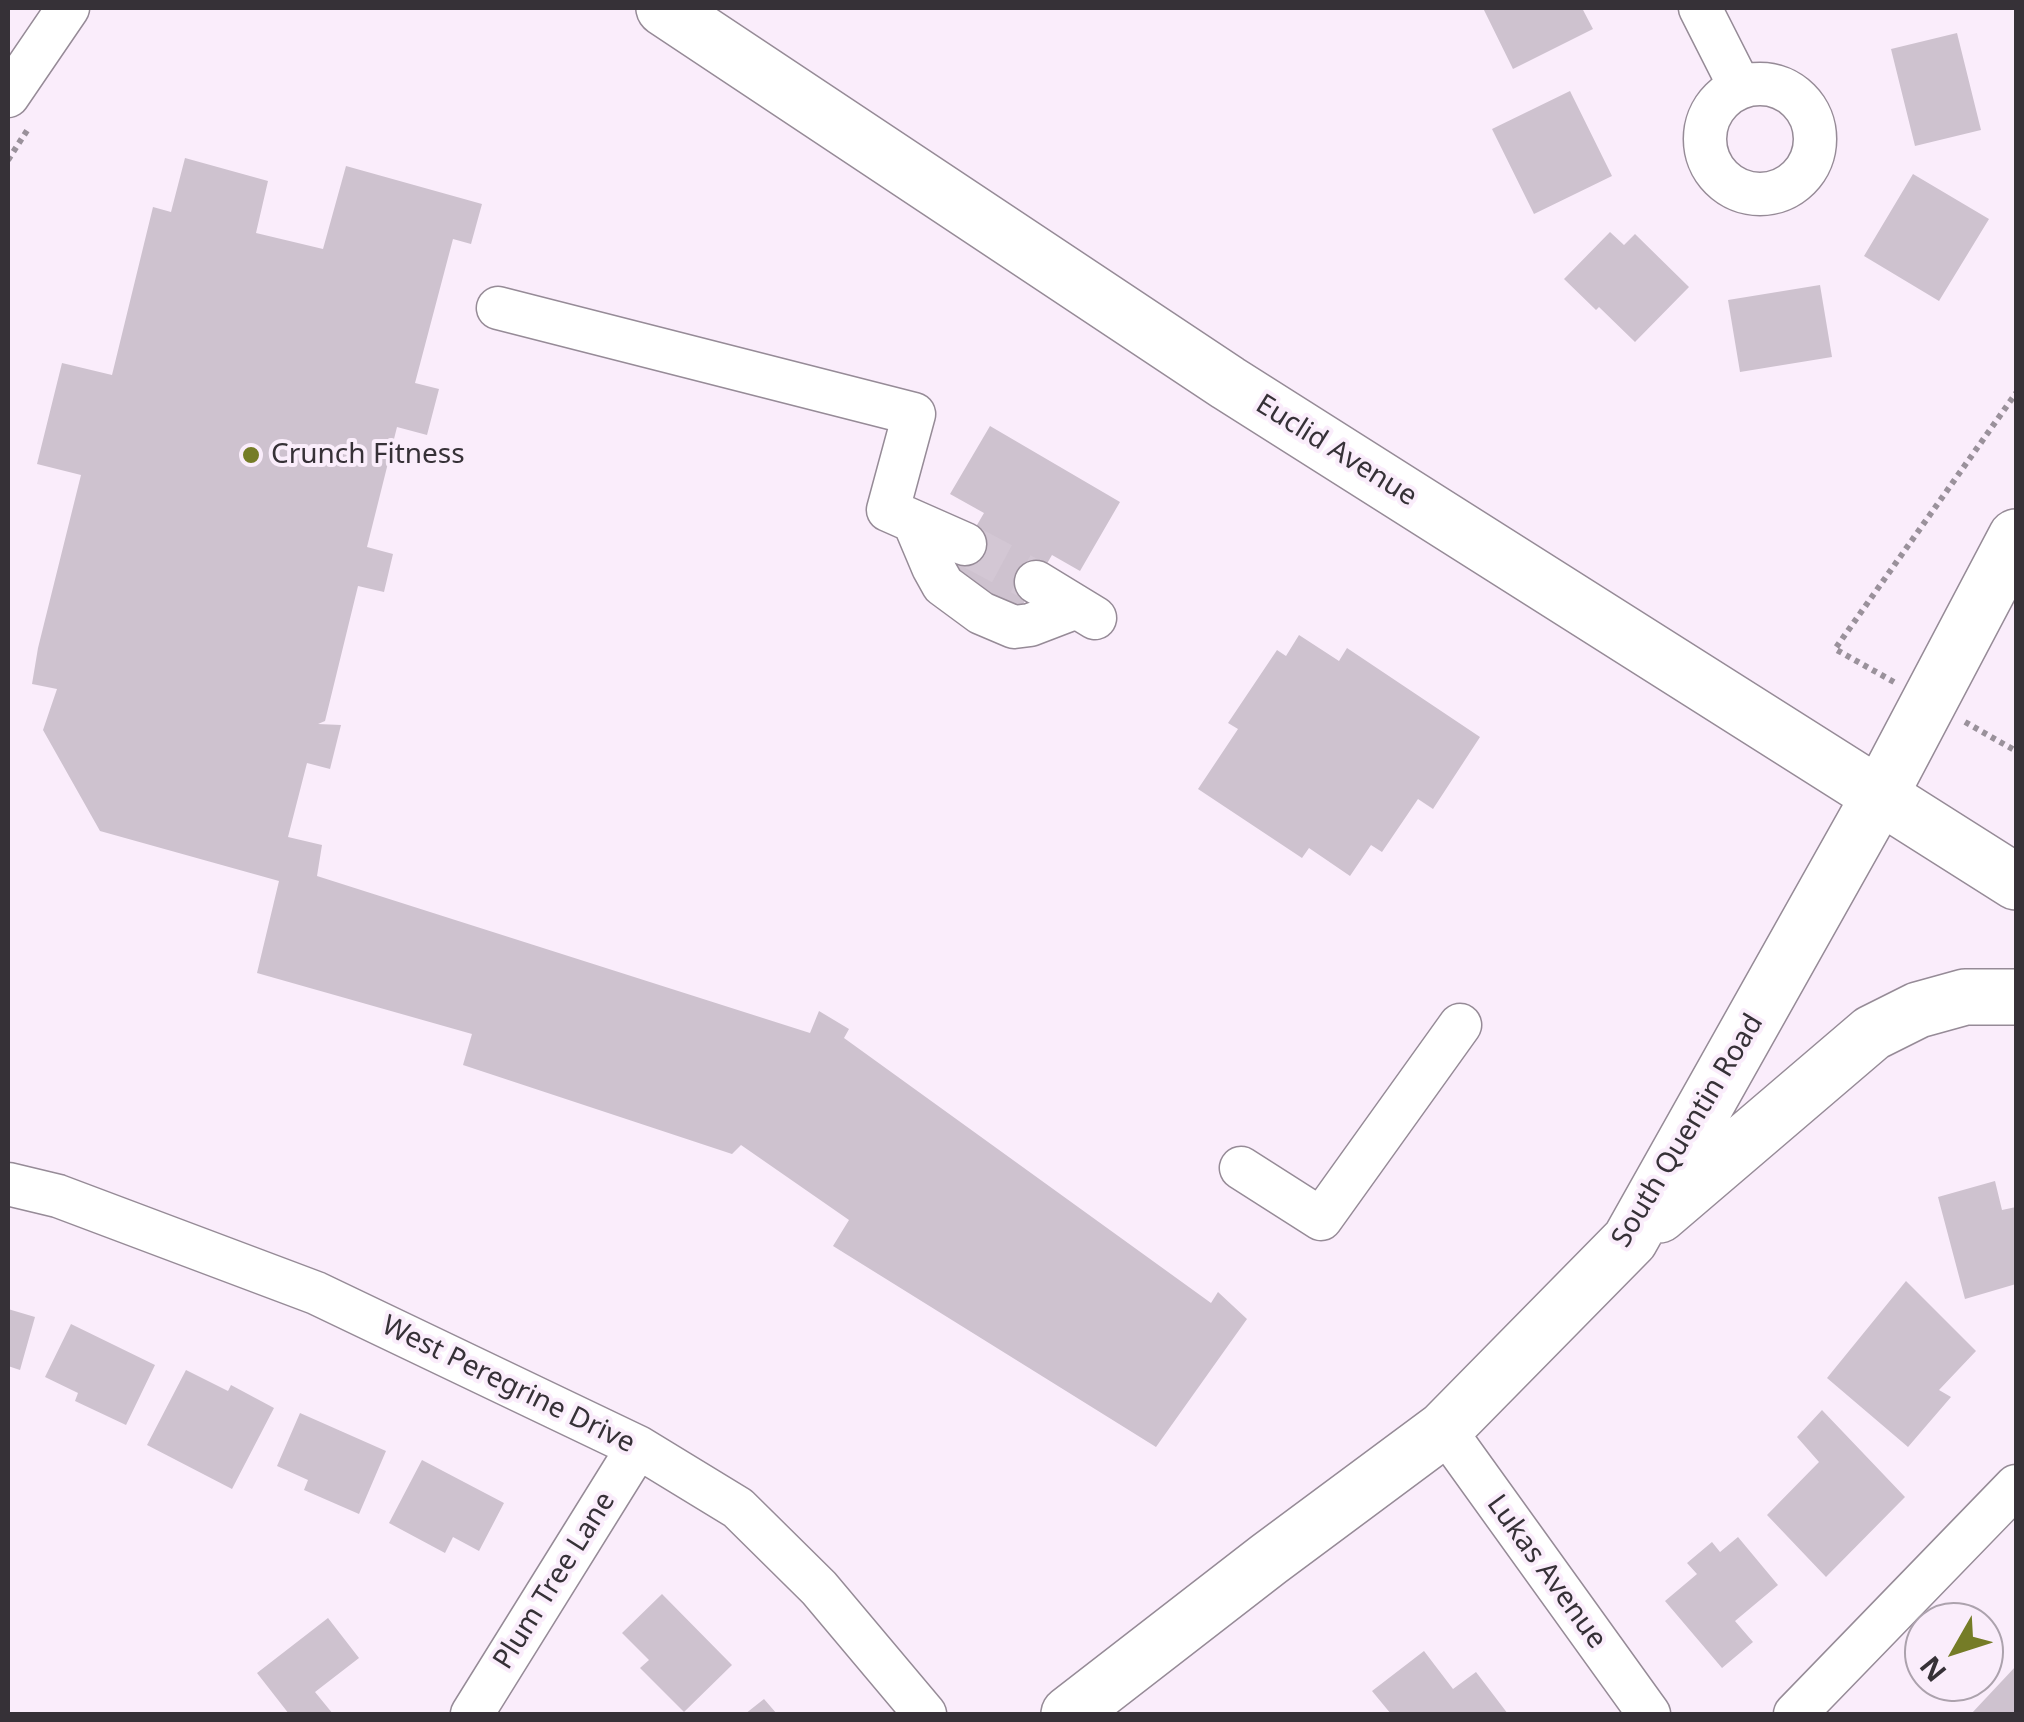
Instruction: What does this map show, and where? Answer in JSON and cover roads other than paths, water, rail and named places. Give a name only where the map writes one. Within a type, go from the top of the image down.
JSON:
[{"type":"main road","name":"Euclid Avenue","points":[[664,8],[1228,382],[2016,882]]},
{"type":"main road","name":"South Quentin Road","points":[[1069,1714],[1269,1558],[1444,1430],[1630,1240],[1880,795],[2016,537]]},
{"type":"main road","points":[[1630,1240],[1872,1033],[1918,1010],[1965,997],[2016,996]]},
{"type":"street","points":[[1700,8],[1740,87]]},
{"type":"street","points":[[8,96],[59,10]]},
{"type":"street","points":[[498,308],[914,414],[901,516],[943,585],[981,613],[1014,627],[1088,613],[1036,582]]},
{"type":"street","points":[[901,516],[965,544]]},
{"type":"street","points":[[1241,1168],[1321,1219],[1460,1025]]},
{"type":"street","name":"West Peregrine Drive","points":[[8,1184],[58,1196],[316,1293],[638,1447],[738,1508],[819,1588],[925,1714]]},
{"type":"street","name":"Lukas Avenue","points":[[1444,1430],[1649,1714]]},
{"type":"street","name":"Plum Tree Lane","points":[[472,1714],[638,1447]]},
{"type":"street","points":[[1795,1714],[2016,1486]]},
{"type":"tunnel","points":[[965,544],[1036,582]]},
{"type":"place","name":"Crunch Fitness","points":[[251,455]]}]
